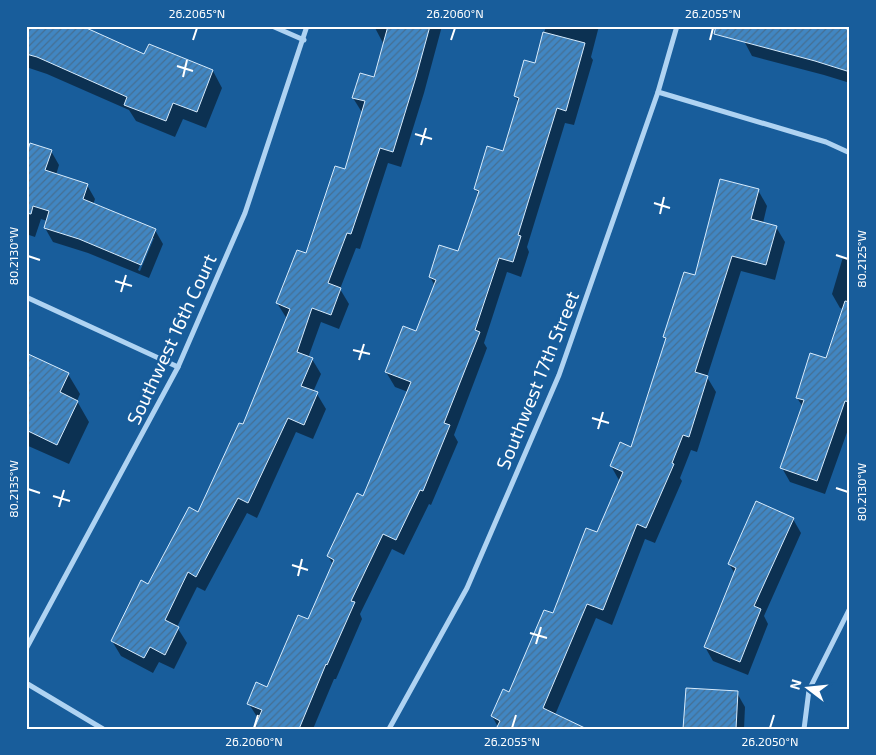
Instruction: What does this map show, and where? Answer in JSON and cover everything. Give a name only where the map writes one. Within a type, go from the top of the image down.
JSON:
[{"type":"street","points":[[272,26],[304,40]]},
{"type":"street","name":"Southwest 16th Court","points":[[26,649],[178,367],[245,213],[308,26]]},
{"type":"street","name":"Southwest 17th Street","points":[[389,729],[467,588],[558,375],[658,92],[677,26]]},
{"type":"street","points":[[658,92],[826,142],[850,153]]},
{"type":"street","points":[[26,297],[178,367]]},
{"type":"street","points":[[804,729],[809,690],[850,608]]},
{"type":"street","points":[[26,683],[103,729]]},
{"type":"building","points":[[26,26],[82,26],[144,54],[149,44],[213,70],[197,112],[173,103],[166,121],[124,105],[127,97],[37,57],[26,54]]},
{"type":"building","points":[[388,26],[430,26],[393,152],[380,148],[351,234],[347,233],[328,283],[341,288],[331,315],[312,308],[297,352],[313,358],[301,386],[318,392],[304,425],[288,418],[248,503],[238,498],[196,577],[188,572],[165,620],[179,627],[165,655],[150,647],[144,658],[111,641],[141,580],[148,584],[189,507],[198,512],[239,423],[243,424],[290,309],[276,303],[297,250],[306,253],[335,166],[345,169],[365,101],[352,98],[360,73],[374,77]]},
{"type":"building","points":[[716,26],[838,26],[850,30],[850,72],[714,34]]},
{"type":"building","points":[[543,32],[585,43],[566,111],[557,108],[518,235],[521,236],[513,262],[499,258],[475,330],[480,332],[444,423],[450,425],[423,491],[420,490],[396,540],[383,534],[351,601],[355,602],[326,664],[299,729],[254,729],[262,710],[247,704],[256,682],[267,687],[298,615],[308,619],[334,560],[327,556],[357,493],[363,496],[411,382],[385,372],[403,326],[416,331],[436,280],[429,277],[439,245],[458,251],[479,191],[474,189],[487,146],[503,151],[519,98],[514,96],[524,60],[535,63]]},
{"type":"building","points":[[30,143],[52,150],[45,170],[88,184],[83,199],[156,229],[141,265],[79,239],[44,228],[49,211],[33,206],[31,214],[26,213],[26,156]]},
{"type":"building","points":[[720,179],[759,189],[751,219],[777,226],[766,265],[732,256],[695,372],[708,376],[689,437],[683,435],[672,463],[674,464],[646,528],[637,524],[603,610],[587,604],[543,708],[587,729],[496,729],[500,721],[491,716],[503,689],[509,692],[544,610],[553,613],[586,528],[597,532],[623,472],[610,466],[620,442],[631,447],[666,338],[663,337],[684,272],[695,275]]},
{"type":"building","points":[[845,301],[850,302],[850,402],[845,401],[817,481],[780,468],[804,400],[796,398],[810,353],[826,358]]},
{"type":"building","points":[[26,353],[69,373],[60,392],[78,401],[57,445],[26,430]]},
{"type":"building","points":[[756,501],[794,518],[754,606],[761,609],[740,662],[704,647],[736,568],[728,564]]},
{"type":"building","points":[[686,688],[738,691],[736,729],[683,729]]}]
